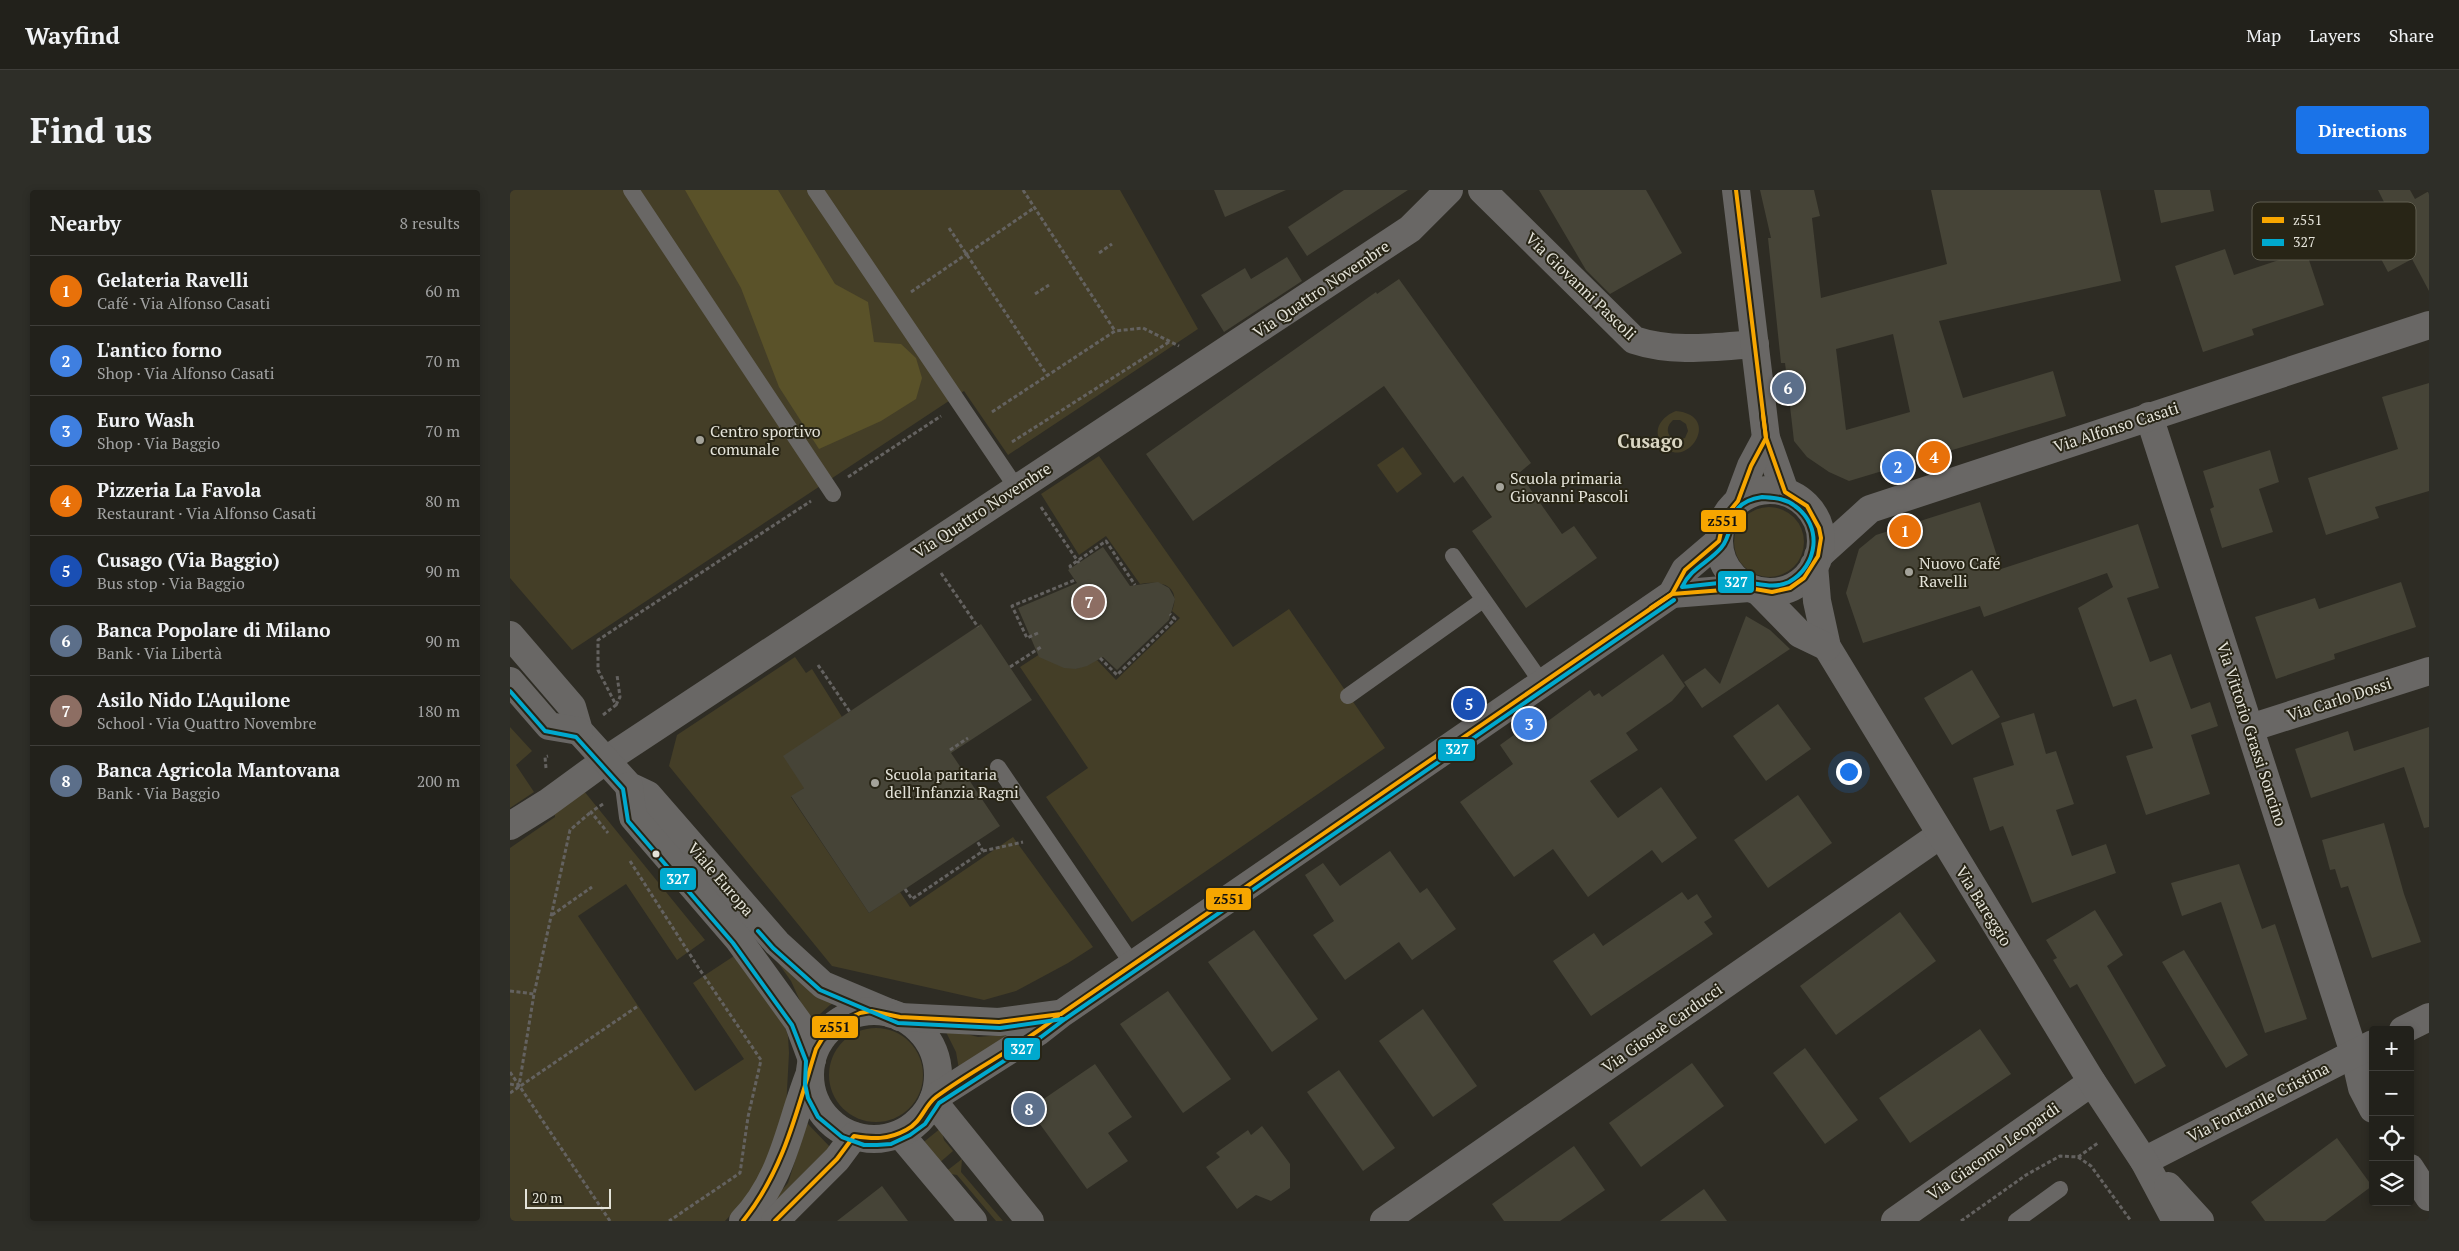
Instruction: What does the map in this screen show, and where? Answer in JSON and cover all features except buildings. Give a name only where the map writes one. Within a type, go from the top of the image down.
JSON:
[{"type":"street","name":"Via Quattro Novembre","points":[[510,826],[1016,487],[1221,356],[1410,229],[1449,190]]},
{"type":"street","name":"Via Giovanni Pascoli","points":[[1482,190],[1634,340],[1654,347],[1673,349],[1755,344]]},
{"type":"street","points":[[1736,190],[1766,438],[1785,492]]},
{"type":"street","name":"Via Alfonso Casati","points":[[1816,561],[1870,510],[2149,416],[2429,325]]},
{"type":"street","name":"Via Vittorio Grassi Soncino","points":[[2149,416],[2250,728],[2363,1049],[2362,1088],[2369,1101]]},
{"type":"street","points":[[1766,438],[1751,466],[1738,501],[1724,518],[1719,541],[1721,556],[1727,569],[1739,582],[1754,589],[1800,634],[1827,647]]},
{"type":"street","points":[[1672,594],[1754,589],[1772,592],[1790,588],[1804,578],[1816,561],[1821,538],[1817,521],[1800,500],[1785,492],[1776,490],[1758,491],[1738,501]]},
{"type":"street","points":[[933,1099],[1038,1032],[1061,1014],[1672,594],[1685,570],[1719,541]]},
{"type":"street","name":"Via Bareggio","points":[[1816,561],[1817,600],[1827,647],[2092,1082],[2144,1161],[2176,1221]]},
{"type":"street","name":"Viale Europa","points":[[510,636],[572,707],[579,730],[628,786],[648,795],[776,943],[823,985],[896,1015]]},
{"type":"street","name":"Via Carlo Dossi","points":[[2250,728],[2429,671]]},
{"type":"street","points":[[510,681],[549,726],[579,730]]},
{"type":"street","name":"Viale Europa","points":[[628,786],[633,816],[738,938],[798,1022],[811,1066]]},
{"type":"street","name":"Via Giosuè Carducci","points":[[1384,1221],[1940,835]]},
{"type":"street","points":[[743,1221],[778,1171],[811,1066],[822,1039],[839,1023],[866,1012],[999,1022],[1030,1020],[1061,1014]]},
{"type":"street","points":[[811,1066],[814,1096],[823,1113],[836,1127],[854,1136],[877,1139],[900,1134],[920,1120],[933,1099],[938,1071],[936,1056],[920,1031],[896,1015]]},
{"type":"street","points":[[2410,1026],[2429,1017]]},
{"type":"street","name":"Via Fontanile Cristina","points":[[2144,1161],[2363,1049]]},
{"type":"street","name":"Via Giacomo Leopardi","points":[[1894,1221],[2092,1082]]},
{"type":"street","points":[[933,1099],[1030,1221]]},
{"type":"street","points":[[900,1134],[973,1221]]},
{"type":"street","points":[[775,1221],[837,1159],[854,1136]]},
{"type":"street","name":"Via Bareggio","points":[[2144,1161],[2200,1221]]},
{"type":"street","points":[[2414,1174],[2429,1197]]},
{"type":"lane","points":[[631,190],[831,491]]},
{"type":"lane","points":[[815,190],[1016,487]]},
{"type":"lane","points":[[1453,556],[1542,682]]},
{"type":"lane","points":[[1348,696],[1484,600]]},
{"type":"lane","points":[[998,767],[1133,965]]},
{"type":"lane","points":[[2016,1221],[2060,1189]]},
{"type":"path","points":[[1022,190],[1114,331]]},
{"type":"path","points":[[893,305],[1034,208]]},
{"type":"path","points":[[949,228],[1047,375]]},
{"type":"path","points":[[1099,253],[1112,244]]},
{"type":"path","points":[[1035,294],[1049,285]]},
{"type":"path","points":[[616,705],[598,670],[598,640],[831,491],[939,417],[991,412],[1114,331],[1142,328],[1198,356],[1221,356]]},
{"type":"path","points":[[993,454],[1170,342]]},
{"type":"path","points":[[1041,506],[1078,562]]},
{"type":"path","points":[[1071,568],[1070,566],[1106,541],[1135,585]]},
{"type":"path","points":[[941,572],[978,627]]},
{"type":"path","points":[[1038,633],[1027,638],[1012,606],[1075,580]]},
{"type":"path","points":[[1100,658],[1117,676],[1175,619],[1170,614]]},
{"type":"path","points":[[1010,667],[1041,647]]},
{"type":"path","points":[[818,665],[850,712]]},
{"type":"path","points":[[547,802],[545,757],[579,730],[616,705],[620,697],[616,675]]},
{"type":"path","points":[[950,750],[968,738]]},
{"type":"path","points":[[519,1086],[534,994],[570,830],[591,812]]},
{"type":"path","points":[[905,889],[912,899],[983,851],[1046,838]]},
{"type":"path","points":[[977,841],[983,851]]},
{"type":"path","points":[[551,915],[592,886]]},
{"type":"path","points":[[669,1221],[740,1173],[748,1117],[762,1060],[698,966]]},
{"type":"path","points":[[510,991],[534,994]]},
{"type":"path","points":[[510,1093],[638,1006]]},
{"type":"path","points":[[510,1072],[610,1221]]},
{"type":"path","points":[[510,1084],[519,1086]]},
{"type":"shaded area","name":"Centro sportivo comunale","points":[[510,190],[1120,190],[1198,329],[1008,455],[964,391],[572,650],[510,578]]},
{"type":"shaded area","points":[[685,190],[778,190],[835,284],[868,302],[874,342],[901,344],[916,358],[922,378],[916,399],[881,421],[819,449],[779,387],[741,288]]},
{"type":"shaded area","points":[[1676,411],[1690,415],[1698,422],[1699,432],[1696,441],[1689,448],[1680,452],[1671,451],[1662,444],[1659,438],[1658,428],[1671,413]],"holes":[[[1673,420],[1680,420],[1686,424],[1688,431],[1685,438],[1678,440],[1671,438],[1668,433],[1669,424]]]},
{"type":"shaded area","points":[[1403,447],[1422,474],[1397,493],[1377,465]]},
{"type":"shaded area","points":[[1099,456],[1233,647],[1289,609],[1385,748],[1132,922],[1046,797],[1088,768],[1020,667],[1043,652],[1076,669],[1097,660],[1116,680],[1180,618],[1172,611],[1174,595],[1172,590],[1162,584],[1140,584],[1106,536],[1079,555],[1041,494]]},
{"type":"shaded area","points":[[1769,507],[1782,510],[1794,517],[1801,529],[1804,542],[1801,555],[1794,567],[1782,574],[1769,577],[1756,574],[1744,567],[1737,555],[1734,542],[1737,529],[1744,517],[1756,510]]},
{"type":"shaded area","points":[[795,657],[806,673],[812,669],[842,717],[804,788],[791,797],[869,913],[900,892],[910,907],[1013,837],[1093,947],[1016,991],[984,1000],[832,966],[669,766],[677,735]]},
{"type":"shaded area","points":[[510,727],[532,751],[516,765],[534,792],[510,808]]},
{"type":"shaded area","points":[[584,791],[705,940],[677,960],[626,884],[578,916],[695,1091],[744,1059],[693,983],[734,956],[783,1020],[788,1036],[789,1053],[786,1109],[769,1165],[751,1193],[725,1221],[510,1221],[510,848],[555,817],[554,807]]},
{"type":"shaded area","points":[[774,957],[836,1002],[810,1023],[791,981]]},
{"type":"shaded area","points":[[876,1028],[894,1032],[909,1042],[919,1057],[923,1075],[919,1093],[909,1108],[894,1118],[876,1122],[858,1118],[843,1108],[833,1093],[829,1075],[833,1057],[843,1042],[858,1032]]},
{"type":"shaded area","points":[[944,1028],[978,1037],[1013,1034],[959,1069],[956,1052]]},
{"type":"shaded area","points":[[807,1123],[832,1149],[755,1221],[788,1183]]},
{"type":"shaded area","points":[[941,1128],[944,1140],[953,1151],[938,1164],[920,1145]]},
{"type":"shaded area","points":[[962,1159],[961,1172],[1003,1221],[996,1221],[957,1175],[944,1173]]},
{"type":"transit line","name":"z551","points":[[743,1221],[769,1181],[788,1139],[816,1049],[822,1039],[839,1023],[860,1013],[871,1011],[900,1017],[999,1022],[1061,1014],[1672,594],[1749,588],[1772,592],[1790,588],[1804,578],[1818,556],[1821,538],[1819,528],[1807,506],[1785,492],[1766,438],[1736,190]]},
{"type":"transit line","name":"z551","points":[[1651,608],[1672,594],[1685,570],[1719,541],[1724,518],[1738,501],[1751,466],[1766,438],[1763,415]]},
{"type":"transit line","name":"327","points":[[1762,497],[1791,503],[1804,514],[1810,524],[1813,535],[1811,556],[1799,575],[1789,582],[1776,585],[1740,582],[1682,587],[1690,575],[1721,548],[1726,541],[1736,511],[1741,505],[1762,497]]},
{"type":"transit line","name":"327","points":[[510,691],[545,731],[576,737],[623,789],[628,821],[733,943],[792,1025],[806,1061],[805,1084],[808,1098],[818,1117],[842,1137],[864,1145],[891,1144],[910,1135],[925,1124],[939,1103],[1041,1037],[1674,600]]},
{"type":"transit line","name":"327","points":[[758,931],[773,948],[820,990],[898,1023],[1000,1028],[1063,1019]]},
{"type":"transit line","name":"z551","points":[[775,1221],[837,1159],[854,1136],[880,1138],[893,1136],[906,1130],[916,1123],[936,1097],[1028,1038],[1058,1016]]},
{"type":"place","name":"Banca Popolare di Milano","points":[[1788,388]]},
{"type":"place","name":"Centro sportivo comunale","points":[[700,440]]},
{"type":"place","name":"Pizzeria La Favola","points":[[1934,457]]},
{"type":"place","name":"L'antico forno","points":[[1898,467]]},
{"type":"place","name":"Scuola primaria Giovanni Pascoli","points":[[1500,487]]},
{"type":"place","name":"Gelateria Ravelli","points":[[1905,531]]},
{"type":"place","name":"Nuovo Café Ravelli","points":[[1909,572]]},
{"type":"place","name":"Asilo Nido L'Aquilone","points":[[1089,602]]},
{"type":"place","name":"Cusago (Via Baggio)","points":[[1469,704]]},
{"type":"place","name":"Euro Wash","points":[[1529,724]]},
{"type":"place","name":"Scuola paritaria dell'Infanzia Ragni","points":[[875,783]]},
{"type":"place","name":"Banca Agricola Mantovana","points":[[1029,1109]]},
{"type":"district","name":"Cusago","points":[[1650,440]]}]
